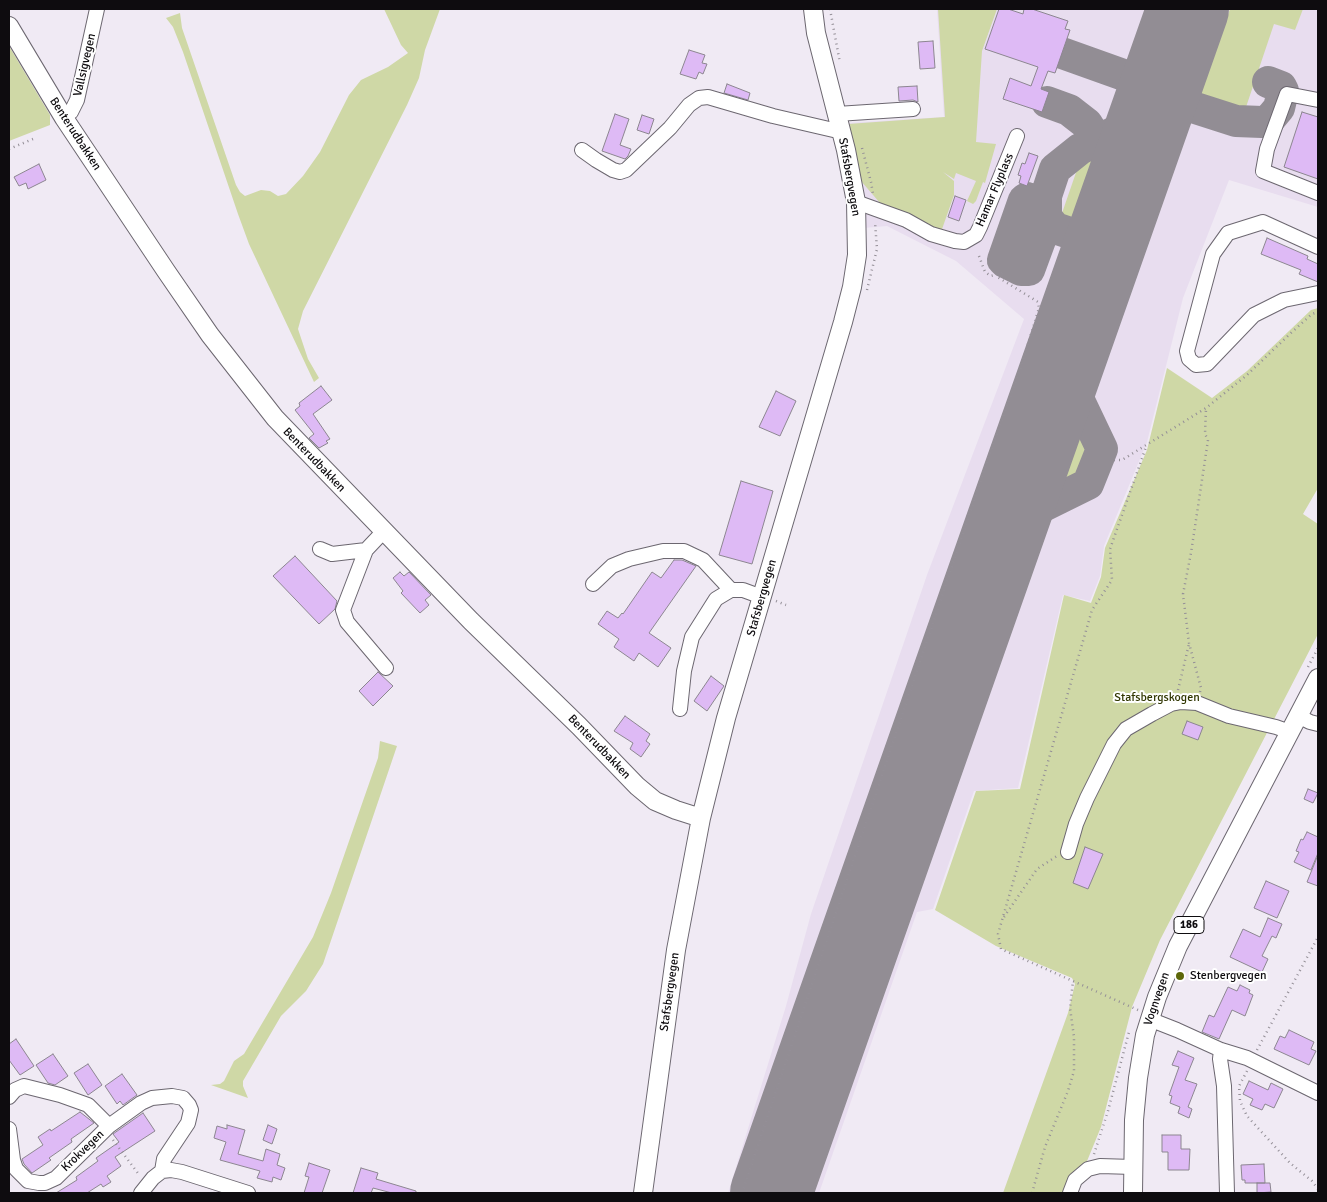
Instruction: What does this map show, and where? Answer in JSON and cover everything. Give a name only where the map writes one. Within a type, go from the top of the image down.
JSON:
[{"type":"main road","name":"Stafsbergvegen","points":[[643,1193],[676,950],[701,818],[726,718],[840,332],[852,287],[857,255],[856,202],[842,132],[816,33],[813,9]]},
{"type":"main road","name":"Benterudbakken","points":[[9,26],[64,118],[210,335],[251,389],[297,442],[470,621],[579,726],[637,786],[655,801],[701,818]]},
{"type":"main road","name":"Vognvegen","points":[[1133,1193],[1134,1120],[1143,1015],[1318,678]]},
{"type":"street","name":"Vallsigvegen","points":[[64,118],[71,112],[77,100],[97,9]]},
{"type":"street","points":[[1318,100],[1287,94],[1267,149],[1262,171],[1318,193]]},
{"type":"street","points":[[582,150],[613,170],[626,170],[670,128],[689,105],[699,98],[708,97],[781,118],[842,132]]},
{"type":"street","points":[[837,114],[913,109]]},
{"type":"street","name":"Hamar Flyplass","points":[[856,202],[898,217],[931,234],[964,242],[976,235],[1017,136]]},
{"type":"street","points":[[1318,247],[1263,222],[1228,233],[1213,254],[1187,351],[1189,359],[1196,365],[1207,364],[1254,315],[1284,300],[1318,293]]},
{"type":"street","points":[[384,531],[366,550],[343,610],[347,622],[386,668]]},
{"type":"street","points":[[320,549],[332,554],[366,550]]},
{"type":"street","points":[[593,584],[612,566],[629,559],[663,551],[684,551],[703,560],[731,590]]},
{"type":"street","points":[[680,709],[684,672],[692,637],[716,599],[731,590],[743,590],[762,597]]},
{"type":"street","points":[[1068,852],[1076,824],[1087,798],[1120,735],[1126,729],[1171,704],[1182,702],[1197,703],[1229,716],[1290,732]]},
{"type":"street","points":[[1298,716],[1318,724]]},
{"type":"street","points":[[1143,1015],[1221,1050],[1251,1060],[1318,1093]]},
{"type":"street","points":[[1221,1050],[1227,1193]]},
{"type":"street","name":"Krokvegen","points":[[9,1097],[15,1090],[24,1086],[60,1095],[88,1105],[107,1128]]},
{"type":"street","name":"Krokvegen","points":[[9,1129],[16,1169],[28,1181],[44,1183],[56,1178],[107,1128],[133,1108],[152,1098],[172,1096],[183,1098],[190,1110],[188,1123],[167,1154],[162,1171],[157,1173],[144,1189]]},
{"type":"street","points":[[1070,1193],[1075,1180],[1088,1169],[1100,1166],[1134,1167]]},
{"type":"street","points":[[162,1171],[182,1172],[248,1193]]},
{"type":"path","points":[[9,149],[33,139]]},
{"type":"path","points":[[742,1193],[989,456],[1020,370],[1039,308],[1038,302],[996,276],[991,276],[985,272],[979,256]]},
{"type":"path","points":[[996,276],[1003,273]]},
{"type":"path","points":[[1114,460],[1122,460],[1206,408],[1247,376],[1312,314],[1318,312]]},
{"type":"path","points":[[1197,703],[1201,688],[1189,643],[1183,594],[1208,440],[1205,434],[1206,408]]},
{"type":"path","points":[[1143,1015],[1073,981],[1001,950],[998,934],[1092,610],[1112,580],[1110,549],[1146,446]]},
{"type":"path","points":[[1171,704],[1171,700],[1179,687],[1189,643]]},
{"type":"path","points":[[1002,920],[1037,869],[1054,857],[1068,852]]},
{"type":"path","points":[[1318,937],[1251,1060],[1239,1086],[1240,1101],[1244,1111],[1290,1163],[1312,1181],[1318,1189]]},
{"type":"path","points":[[1032,1193],[1045,1147],[1068,1091],[1074,1071],[1074,1037],[1070,1008],[1073,981]]},
{"type":"path","points":[[107,1128],[144,1189]]},
{"type":"shaded area","points":[[937,9],[1318,9],[1318,207],[1229,180],[1183,298],[1147,442],[1104,546],[1100,576],[1090,601],[1063,595],[1018,788],[974,791],[933,909],[917,912],[819,1193],[728,1193],[786,1006],[811,914],[927,575],[1024,319],[956,261],[887,226],[863,228],[846,123],[944,117]]},
{"type":"green space","points":[[384,9],[440,9],[425,50],[419,78],[407,105],[303,311],[298,329],[308,359],[319,378],[314,382],[249,244],[183,52],[173,27],[166,18],[180,13],[182,28],[240,192],[245,196],[261,190],[270,191],[278,196],[286,194],[303,176],[320,152],[349,95],[361,80],[388,67],[408,53],[401,45]]},
{"type":"green space","points":[[938,9],[997,9],[982,51],[976,142],[996,144],[985,183],[983,182],[973,204],[967,201],[976,181],[956,173],[954,179],[943,172],[954,181],[954,195],[941,232],[880,203],[861,181],[848,124],[945,117]]},
{"type":"green space","points":[[1230,9],[1303,9],[1295,30],[1274,24],[1244,113],[1236,115],[1197,101]]},
{"type":"green space","points":[[9,46],[50,115],[50,125],[9,141]]},
{"type":"green space","points":[[1125,133],[1133,135],[1100,230],[1061,216],[1080,161],[1087,152]]},
{"type":"green space","name":"Stafsbergskogen","points":[[1318,308],[1318,488],[1303,514],[1318,524],[1318,634],[1160,940],[1132,1007],[1101,1127],[1085,1166],[1065,1193],[1003,1193],[1068,1013],[1075,984],[1072,978],[996,946],[935,910],[976,791],[1020,789],[1064,595],[1091,603],[1101,577],[1105,548],[1147,450],[1167,368],[1212,398],[1247,371],[1311,310]]},
{"type":"green space","points":[[1065,384],[1093,443],[1079,483],[1018,512]]},
{"type":"green space","points":[[380,741],[397,746],[323,964],[306,991],[281,1016],[243,1081],[248,1098],[211,1085],[220,1084],[224,1081],[234,1061],[244,1054],[313,937],[331,893],[378,758]]},
{"type":"building","points":[[999,9],[1008,9],[1023,14],[1024,9],[1032,9],[1068,21],[1065,29],[1070,30],[1055,73],[1048,71],[1041,89],[1049,92],[1042,112],[1003,99],[1010,78],[1031,86],[1038,67],[985,49]]},
{"type":"building","points":[[933,41],[935,68],[920,69],[918,42]]},
{"type":"building","points":[[689,50],[705,55],[702,63],[707,64],[703,74],[699,72],[696,79],[680,74]]},
{"type":"building","points":[[727,84],[750,93],[748,100],[724,93]]},
{"type":"building","points":[[917,86],[918,102],[913,100],[899,101],[898,87]]},
{"type":"building","points":[[1302,112],[1318,117],[1318,179],[1284,167]]},
{"type":"building","points":[[615,114],[629,119],[620,145],[631,149],[625,159],[602,151]]},
{"type":"building","points":[[642,115],[654,119],[649,134],[637,130]]},
{"type":"building","points":[[1029,153],[1038,156],[1027,186],[1019,183],[1021,176],[1018,175],[1022,163],[1025,164]]},
{"type":"building","points":[[39,164],[46,180],[28,189],[26,183],[19,186],[14,177]]},
{"type":"building","points":[[955,196],[966,200],[959,221],[948,217]]},
{"type":"building","points":[[1267,238],[1308,256],[1307,259],[1318,264],[1318,282],[1299,274],[1301,270],[1261,254]]},
{"type":"building","points":[[321,386],[332,400],[313,414],[330,439],[326,441],[328,443],[319,448],[309,438],[314,434],[295,410],[300,406],[299,403]]},
{"type":"building","points":[[776,391],[796,401],[780,436],[759,427]]},
{"type":"building","points":[[741,481],[773,491],[752,564],[719,555]]},
{"type":"building","points":[[295,556],[337,601],[335,609],[319,624],[273,576]]},
{"type":"building","points":[[674,560],[682,560],[696,566],[649,633],[671,648],[658,667],[639,653],[634,661],[614,647],[619,639],[598,624],[607,611],[618,618],[623,614],[652,572],[661,578]]},
{"type":"building","points":[[400,572],[404,576],[409,572],[431,595],[425,600],[429,605],[420,613],[401,593],[403,591],[393,578]]},
{"type":"building","points":[[378,672],[393,686],[373,706],[359,691]]},
{"type":"building","points":[[711,676],[724,686],[707,711],[694,701]]},
{"type":"building","points":[[625,716],[650,734],[646,741],[650,744],[641,757],[630,749],[633,743],[614,731]]},
{"type":"building","points":[[1187,721],[1203,727],[1198,740],[1182,734]]},
{"type":"building","points":[[1308,789],[1318,793],[1313,803],[1304,799]]},
{"type":"building","points":[[1307,832],[1318,837],[1318,853],[1311,870],[1294,862],[1299,852],[1296,851],[1301,839],[1303,840]]},
{"type":"building","points":[[1085,847],[1103,854],[1088,889],[1073,883]]},
{"type":"building","points":[[1318,855],[1318,886],[1307,882]]},
{"type":"building","points":[[1266,881],[1289,891],[1277,918],[1254,908]]},
{"type":"building","points":[[1268,918],[1282,924],[1276,938],[1272,936],[1262,956],[1268,959],[1262,972],[1230,957],[1243,929],[1260,937]]},
{"type":"building","points":[[1240,985],[1250,990],[1249,993],[1253,995],[1245,1016],[1232,1010],[1219,1039],[1202,1032],[1209,1015],[1214,1017],[1228,987],[1237,991]]},
{"type":"building","points":[[1289,1030],[1314,1042],[1311,1049],[1316,1051],[1309,1065],[1274,1049],[1280,1036],[1285,1038]]},
{"type":"building","points":[[16,1039],[34,1066],[20,1075],[9,1060],[9,1044]]},
{"type":"building","points":[[1178,1051],[1194,1058],[1185,1080],[1197,1084],[1188,1107],[1192,1109],[1189,1118],[1178,1113],[1180,1107],[1170,1103],[1172,1096],[1169,1095],[1179,1067],[1172,1065]]},
{"type":"building","points":[[53,1054],[68,1076],[55,1085],[48,1083],[36,1065]]},
{"type":"building","points":[[88,1064],[102,1085],[88,1095],[74,1073]]},
{"type":"building","points":[[122,1074],[137,1095],[123,1105],[120,1101],[117,1104],[105,1086]]},
{"type":"building","points":[[1249,1081],[1268,1090],[1271,1083],[1283,1089],[1274,1108],[1265,1104],[1262,1110],[1250,1105],[1253,1099],[1243,1094]]},
{"type":"building","points":[[80,1112],[94,1123],[71,1139],[72,1142],[32,1173],[22,1159],[43,1145],[38,1137]]},
{"type":"building","points":[[143,1113],[155,1131],[115,1157],[121,1166],[107,1176],[111,1182],[103,1187],[101,1184],[87,1193],[56,1193],[77,1180],[76,1177],[98,1161],[96,1158],[119,1142],[113,1134]]},
{"type":"building","points":[[227,1125],[245,1130],[238,1154],[263,1161],[266,1149],[280,1154],[277,1165],[285,1168],[281,1180],[273,1177],[272,1182],[257,1178],[260,1171],[220,1160],[226,1142],[214,1138],[217,1126],[227,1129]]},
{"type":"building","points":[[268,1125],[277,1129],[272,1144],[263,1140]]},
{"type":"building","points":[[1162,1135],[1181,1135],[1181,1149],[1190,1149],[1189,1170],[1168,1170],[1168,1152],[1162,1152]]},
{"type":"building","points":[[309,1163],[330,1170],[322,1193],[304,1193],[309,1177],[305,1176]]},
{"type":"building","points":[[1264,1164],[1265,1183],[1245,1183],[1245,1180],[1242,1180],[1241,1165]]},
{"type":"building","points":[[361,1168],[378,1173],[376,1179],[416,1191],[416,1193],[392,1193],[373,1188],[371,1193],[353,1193]]},
{"type":"building","points":[[1257,1183],[1270,1183],[1271,1192],[1257,1193]]},
{"type":"taxiway","points":[[1062,53],[1160,88],[1183,104]]},
{"type":"taxiway","points":[[1102,253],[1101,248],[1093,241],[1055,228],[1046,217],[1046,196],[1055,169],[1080,149],[1141,119],[1154,106],[1174,103],[1183,104],[1236,121],[1262,122],[1269,120],[1279,108],[1283,91],[1281,87],[1268,82]]},
{"type":"taxiway","points":[[1047,102],[1069,110],[1087,124],[1097,140]]},
{"type":"taxiway","points":[[1034,201],[1027,198],[1024,200],[1003,260],[1021,270],[1029,270],[1043,232],[1047,228],[1055,228]]},
{"type":"taxiway","points":[[1005,525],[1088,484],[1102,449],[1062,365]]},
{"type":"runway","points":[[771,1193],[1188,9]]},
{"type":"place","name":"Stenbergvegen","points":[[1180,976]]}]
